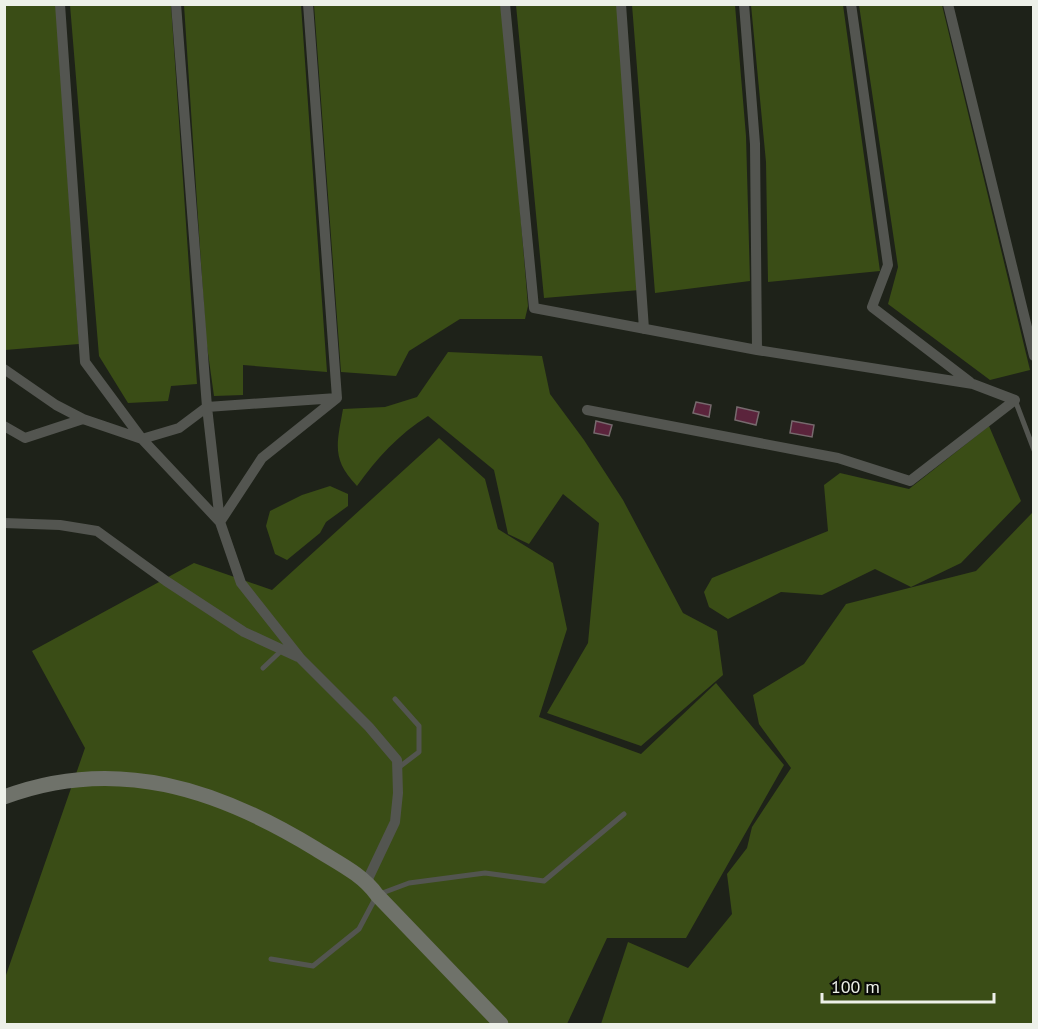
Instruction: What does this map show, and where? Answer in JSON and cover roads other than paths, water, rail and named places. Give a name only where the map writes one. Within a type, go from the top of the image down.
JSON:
[{"type":"street","points":[[60,4],[85,362],[142,439],[220,522]]},
{"type":"street","points":[[176,4],[207,407],[220,522],[241,583],[301,659],[369,726],[397,760],[398,793],[395,822],[367,881]]},
{"type":"street","points":[[308,4],[337,398]]},
{"type":"street","points":[[506,4],[534,308],[758,350],[973,384],[1015,400]]},
{"type":"street","points":[[621,4],[644,329]]},
{"type":"street","points":[[744,4],[755,144],[758,350]]},
{"type":"street","points":[[851,4],[888,265],[872,307],[973,384]]},
{"type":"street","points":[[948,4],[1034,356]]},
{"type":"street","points":[[4,369],[56,405],[83,419],[142,439],[179,428],[207,407],[337,398]]},
{"type":"street","points":[[220,522],[262,458],[337,398]]},
{"type":"street","points":[[587,410],[838,458],[910,481],[1015,400]]},
{"type":"street","points":[[4,426],[25,438],[83,419]]},
{"type":"street","points":[[4,523],[60,525],[97,531],[166,581],[244,632],[301,659]]},
{"type":"street","points":[[4,797],[37,785],[78,779],[122,778],[166,783],[210,797],[297,838],[367,881],[377,895],[501,1024]]},
{"type":"lane","points":[[1015,400],[1034,450]]},
{"type":"lane","points":[[263,669],[282,650]]},
{"type":"lane","points":[[394,699],[419,726],[419,752],[397,770]]},
{"type":"lane","points":[[271,959],[313,966],[359,929],[377,895],[409,883],[485,873],[544,880],[624,814]]}]
